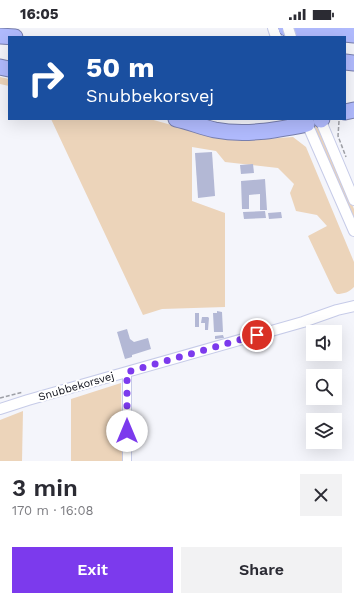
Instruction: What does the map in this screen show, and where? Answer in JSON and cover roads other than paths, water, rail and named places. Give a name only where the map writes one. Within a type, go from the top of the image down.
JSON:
[{"type":"highway","points":[[287,28],[354,35]]},
{"type":"highway","points":[[180,120],[215,130],[237,132],[259,132],[315,120]]},
{"type":"street","points":[[315,120],[354,200]]},
{"type":"street","points":[[315,120],[354,231]]},
{"type":"street","name":"Snubbekorsvej","points":[[337,310],[354,300]]},
{"type":"street","name":"Snubbekorsvej","points":[[0,409],[354,306]]},
{"type":"street","points":[[127,372],[127,461]]}]
